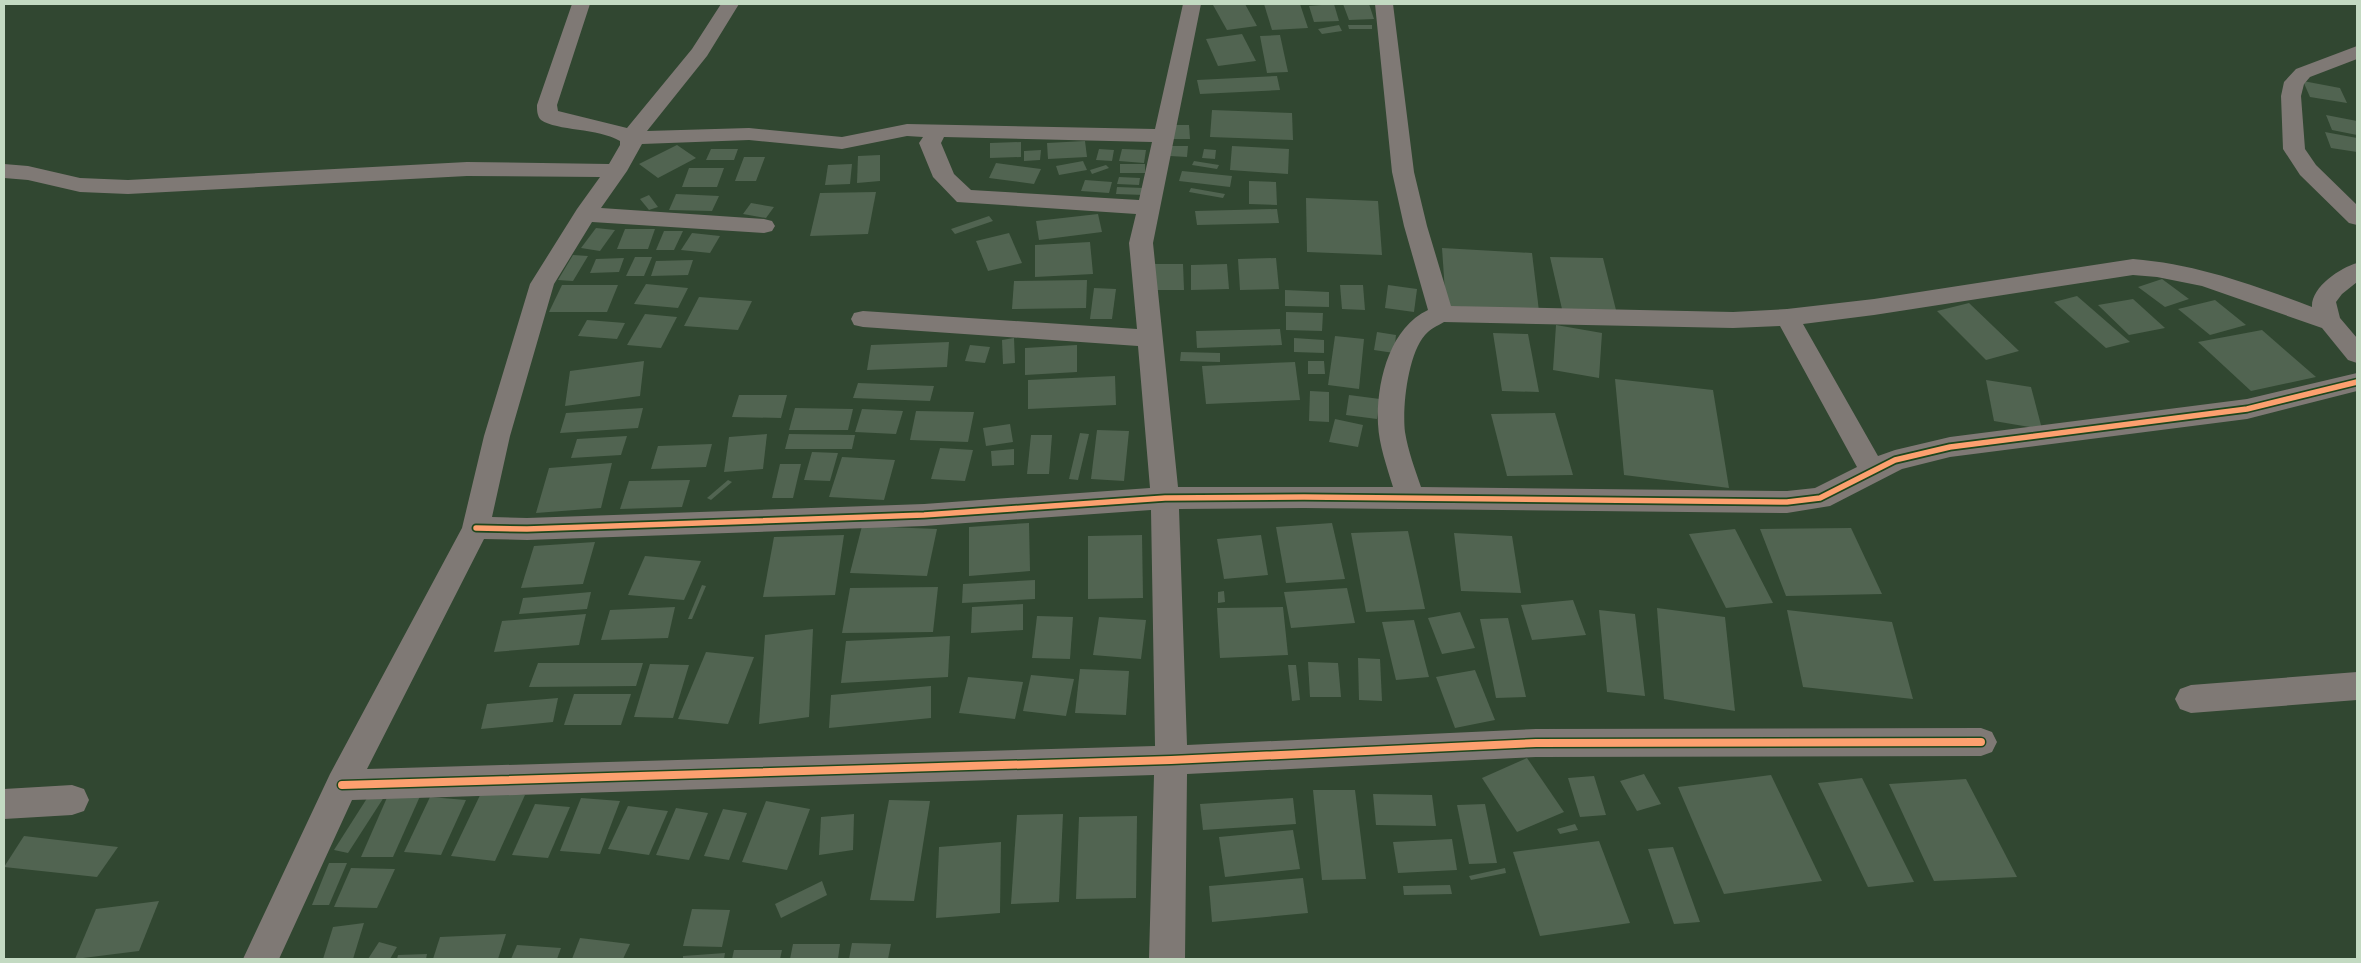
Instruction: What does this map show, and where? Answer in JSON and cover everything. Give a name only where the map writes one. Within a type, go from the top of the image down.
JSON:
[{"type":"street","points":[[581,4],[547,105],[548,115],[561,121],[620,131],[630,138],[749,134],[842,143],[907,130],[1163,136]]},
{"type":"street","points":[[262,959],[342,785],[476,528],[481,498],[495,446],[542,284],[585,214],[616,171],[631,145],[630,138],[700,52],[730,4]]},
{"type":"street","points":[[1167,959],[1171,760],[1165,498],[1141,243],[1192,4]]},
{"type":"street","points":[[1384,4],[1393,72],[1394,112],[1408,196],[1441,314]]},
{"type":"street","points":[[2357,52],[2302,73],[2294,82],[2291,96],[2294,149],[2308,170],[2357,218]]},
{"type":"street","points":[[936,131],[930,143],[944,177],[965,197],[1147,208]]},
{"type":"street","points":[[4,171],[28,173],[80,185],[128,187],[467,169],[616,171]]},
{"type":"street","points":[[585,214],[764,226]]},
{"type":"street","points":[[1411,499],[1391,432],[1390,414],[1402,353],[1409,338],[1426,321],[1441,314],[1733,320],[1787,317],[1874,306],[2133,267],[2167,269],[2193,276],[2329,322]]},
{"type":"street","points":[[2357,270],[2326,296],[2324,304],[2329,322],[2357,354]]},
{"type":"street","points":[[1787,317],[1873,471]]},
{"type":"street","points":[[864,319],[1150,338]]},
{"type":"street","points":[[476,528],[527,529],[924,515],[1165,498],[1304,497],[1787,502],[1820,498],[1895,460],[1950,447],[2247,409],[2357,382]]},
{"type":"street","points":[[2190,699],[2357,686]]},
{"type":"street","points":[[342,785],[1171,760],[1536,743],[1981,742]]},
{"type":"street","points":[[4,804],[72,800]]},
{"type":"building","points":[[1245,4],[1257,26],[1227,30],[1213,5]]},
{"type":"building","points":[[1264,4],[1300,4],[1308,28],[1272,30]]},
{"type":"building","points":[[1334,4],[1339,21],[1314,22],[1309,6]]},
{"type":"building","points":[[1343,4],[1369,4],[1374,19],[1349,20]]},
{"type":"building","points":[[1339,25],[1342,31],[1322,34],[1318,29]]},
{"type":"building","points":[[1348,25],[1372,25],[1372,29],[1349,29]]},
{"type":"building","points":[[1242,34],[1256,61],[1218,66],[1206,39]]},
{"type":"building","points":[[1280,35],[1288,72],[1267,73],[1260,36]]},
{"type":"building","points":[[1277,76],[1280,90],[1200,94],[1197,80]]},
{"type":"building","points":[[2303,81],[2340,88],[2347,103],[2310,97]]},
{"type":"building","points":[[1212,110],[1292,113],[1293,140],[1210,137]]},
{"type":"building","points":[[2326,115],[2357,121],[2357,135],[2332,130]]},
{"type":"building","points":[[1169,125],[1189,125],[1190,139],[1170,139]]},
{"type":"building","points":[[2325,132],[2357,138],[2357,152],[2331,148]]},
{"type":"building","points":[[1085,141],[1087,157],[1048,159],[1047,143]]},
{"type":"building","points":[[1021,142],[1021,157],[990,158],[990,143]]},
{"type":"building","points":[[677,145],[696,158],[658,178],[639,164]]},
{"type":"building","points":[[1171,146],[1188,146],[1187,157],[1170,156]]},
{"type":"building","points":[[1232,146],[1289,149],[1288,174],[1230,170]]},
{"type":"building","points":[[711,149],[738,149],[734,160],[706,160]]},
{"type":"building","points":[[1099,149],[1114,150],[1112,161],[1096,160]]},
{"type":"building","points":[[1122,149],[1146,150],[1144,163],[1119,161]]},
{"type":"building","points":[[1204,149],[1216,150],[1215,159],[1202,158]]},
{"type":"building","points":[[1041,150],[1040,160],[1024,161],[1024,151]]},
{"type":"building","points":[[880,155],[880,181],[857,183],[858,156]]},
{"type":"building","points":[[744,157],[765,157],[756,181],[735,181]]},
{"type":"building","points":[[1083,161],[1087,170],[1059,175],[1056,166]]},
{"type":"building","points":[[1194,161],[1219,165],[1217,169],[1192,165]]},
{"type":"building","points":[[996,163],[1041,169],[1034,184],[989,178]]},
{"type":"building","points":[[852,164],[850,184],[825,185],[828,165]]},
{"type":"building","points":[[1120,164],[1145,164],[1145,173],[1120,173]]},
{"type":"building","points":[[1106,165],[1109,168],[1092,174],[1090,170]]},
{"type":"building","points":[[689,168],[724,168],[717,187],[682,187]]},
{"type":"building","points":[[1182,171],[1232,176],[1230,187],[1179,181]]},
{"type":"building","points":[[1119,177],[1140,178],[1139,185],[1117,184]]},
{"type":"building","points":[[1085,180],[1112,182],[1109,193],[1081,191]]},
{"type":"building","points":[[1249,181],[1276,182],[1277,205],[1249,204]]},
{"type":"building","points":[[1117,187],[1144,188],[1144,195],[1116,194]]},
{"type":"building","points":[[1191,188],[1225,194],[1223,198],[1189,192]]},
{"type":"building","points":[[876,192],[868,234],[810,236],[820,193]]},
{"type":"building","points":[[676,194],[719,196],[712,211],[669,210]]},
{"type":"building","points":[[649,195],[658,207],[649,210],[640,199]]},
{"type":"building","points":[[1306,198],[1378,201],[1382,255],[1307,252]]},
{"type":"building","points":[[751,203],[774,207],[766,218],[743,214]]},
{"type":"building","points":[[1277,209],[1279,223],[1197,225],[1195,211]]},
{"type":"building","points":[[1098,214],[1102,232],[1039,240],[1036,221]]},
{"type":"building","points":[[989,216],[993,221],[955,234],[951,229]]},
{"type":"building","points":[[596,228],[615,230],[600,251],[581,248]]},
{"type":"building","points":[[625,229],[655,229],[648,249],[617,249]]},
{"type":"building","points":[[664,231],[683,231],[674,250],[656,250]]},
{"type":"building","points":[[692,233],[720,236],[710,253],[681,250]]},
{"type":"building","points":[[1009,233],[1022,263],[988,271],[976,241]]},
{"type":"building","points":[[1090,242],[1093,274],[1035,277],[1035,245]]},
{"type":"building","points":[[1442,248],[1532,253],[1539,311],[1446,306]]},
{"type":"building","points":[[573,255],[588,256],[573,281],[558,280]]},
{"type":"building","points":[[635,257],[652,257],[644,276],[626,276]]},
{"type":"building","points":[[1550,257],[1603,258],[1616,310],[1562,309]]},
{"type":"building","points":[[624,258],[619,272],[590,273],[596,259]]},
{"type":"building","points":[[1276,258],[1279,289],[1240,290],[1238,259]]},
{"type":"building","points":[[693,260],[688,275],[651,276],[656,261]]},
{"type":"building","points":[[1148,264],[1183,264],[1184,290],[1147,290]]},
{"type":"building","points":[[1227,264],[1229,289],[1191,290],[1191,265]]},
{"type":"building","points":[[2162,279],[2189,299],[2165,307],[2138,287]]},
{"type":"building","points":[[1087,280],[1086,308],[1012,309],[1014,281]]},
{"type":"building","points":[[646,284],[688,288],[678,308],[634,304]]},
{"type":"building","points":[[562,285],[618,285],[607,312],[549,312]]},
{"type":"building","points":[[1340,285],[1363,285],[1365,310],[1342,309]]},
{"type":"building","points":[[1388,285],[1417,289],[1414,312],[1385,308]]},
{"type":"building","points":[[1094,288],[1116,289],[1112,319],[1090,319]]},
{"type":"building","points":[[1285,290],[1329,292],[1329,307],[1285,306]]},
{"type":"building","points":[[2077,296],[2130,342],[2106,348],[2054,302]]},
{"type":"building","points":[[699,297],[752,301],[738,330],[684,326]]},
{"type":"building","points":[[2133,299],[2165,328],[2129,335],[2098,305]]},
{"type":"building","points":[[2215,300],[2246,325],[2210,335],[2178,309]]},
{"type":"building","points":[[1969,303],[2019,351],[1986,360],[1937,311]]},
{"type":"building","points":[[1286,312],[1323,313],[1322,331],[1286,330]]},
{"type":"building","points":[[645,314],[677,317],[661,348],[627,345]]},
{"type":"building","points":[[587,320],[625,323],[617,339],[578,336]]},
{"type":"building","points":[[1556,325],[1602,333],[1599,378],[1553,370]]},
{"type":"building","points":[[1280,329],[1282,345],[1197,348],[1196,331]]},
{"type":"building","points":[[2262,330],[2316,377],[2251,391],[2198,342]]},
{"type":"building","points":[[1377,332],[1396,335],[1394,353],[1374,350]]},
{"type":"building","points":[[1493,333],[1528,334],[1539,392],[1502,391]]},
{"type":"building","points":[[1335,336],[1364,339],[1359,389],[1328,385]]},
{"type":"building","points":[[1014,338],[1015,363],[1003,364],[1002,340]]},
{"type":"building","points":[[1294,338],[1324,340],[1324,353],[1294,352]]},
{"type":"building","points":[[949,342],[947,367],[867,370],[871,345]]},
{"type":"building","points":[[970,345],[990,347],[985,363],[965,361]]},
{"type":"building","points":[[1077,345],[1077,372],[1025,375],[1025,348]]},
{"type":"building","points":[[1181,352],[1220,353],[1220,362],[1180,361]]},
{"type":"building","points":[[644,361],[640,396],[565,406],[570,371]]},
{"type":"building","points":[[1308,361],[1324,361],[1325,374],[1308,374]]},
{"type":"building","points":[[1295,362],[1300,400],[1206,404],[1202,366]]},
{"type":"building","points":[[1115,376],[1116,405],[1028,409],[1028,380]]},
{"type":"building","points":[[1615,379],[1713,390],[1729,488],[1624,475]]},
{"type":"building","points":[[1986,380],[2031,387],[2042,429],[1994,421]]},
{"type":"building","points":[[858,383],[934,386],[930,401],[853,398]]},
{"type":"building","points":[[1310,391],[1329,392],[1329,422],[1309,421]]},
{"type":"building","points":[[739,395],[787,395],[781,418],[732,417]]},
{"type":"building","points":[[1349,395],[1380,399],[1377,419],[1346,415]]},
{"type":"building","points":[[643,408],[638,428],[560,433],[566,413]]},
{"type":"building","points":[[795,408],[853,409],[848,430],[789,430]]},
{"type":"building","points":[[862,409],[903,411],[896,434],[855,432]]},
{"type":"building","points":[[916,411],[974,412],[968,442],[910,440]]},
{"type":"building","points":[[1555,413],[1573,475],[1507,476],[1491,414]]},
{"type":"building","points":[[1335,419],[1363,425],[1358,447],[1329,442]]},
{"type":"building","points":[[1010,424],[1013,442],[986,446],[983,428]]},
{"type":"building","points":[[1097,430],[1129,431],[1124,481],[1091,479]]},
{"type":"building","points":[[1080,433],[1089,434],[1078,480],[1069,479]]},
{"type":"building","points":[[767,434],[763,469],[724,472],[729,437]]},
{"type":"building","points":[[789,434],[855,435],[852,449],[785,449]]},
{"type":"building","points":[[1031,435],[1052,435],[1049,474],[1027,474]]},
{"type":"building","points":[[627,436],[621,455],[571,458],[577,439]]},
{"type":"building","points":[[712,444],[706,467],[651,469],[658,446]]},
{"type":"building","points":[[940,448],[973,450],[965,481],[931,479]]},
{"type":"building","points":[[1014,449],[1014,465],[992,466],[991,451]]},
{"type":"building","points":[[812,452],[838,453],[830,481],[804,480]]},
{"type":"building","points":[[842,457],[895,460],[884,500],[829,497]]},
{"type":"building","points":[[612,463],[601,508],[536,513],[549,468]]},
{"type":"building","points":[[780,464],[801,464],[793,498],[772,498]]},
{"type":"building","points":[[690,480],[682,507],[620,509],[629,481]]},
{"type":"building","points":[[728,480],[732,482],[711,500],[707,498]]},
{"type":"building","points":[[1029,523],[1030,571],[969,576],[969,527]]},
{"type":"building","points":[[1332,523],[1345,579],[1286,583],[1276,527]]},
{"type":"building","points":[[862,526],[937,529],[927,576],[850,573]]},
{"type":"building","points":[[1851,528],[1882,594],[1786,596],[1760,529]]},
{"type":"building","points":[[1735,529],[1773,603],[1726,608],[1689,534]]},
{"type":"building","points":[[1408,531],[1425,609],[1366,612],[1351,533]]},
{"type":"building","points":[[1454,533],[1512,536],[1521,593],[1461,591]]},
{"type":"building","points":[[844,535],[835,595],[763,597],[774,537]]},
{"type":"building","points":[[1142,535],[1143,598],[1088,599],[1088,536]]},
{"type":"building","points":[[1261,535],[1268,575],[1224,579],[1217,539]]},
{"type":"building","points":[[595,542],[583,584],[521,588],[534,546]]},
{"type":"building","points":[[645,556],[701,561],[684,600],[628,595]]},
{"type":"building","points":[[1035,580],[1035,599],[962,603],[963,584]]},
{"type":"building","points":[[702,585],[706,586],[692,619],[688,619]]},
{"type":"building","points":[[938,587],[933,632],[842,633],[850,588]]},
{"type":"building","points":[[1347,588],[1355,623],[1291,628],[1284,592]]},
{"type":"building","points":[[1224,591],[1225,602],[1218,603],[1218,592]]},
{"type":"building","points":[[591,592],[587,609],[519,614],[523,598]]},
{"type":"building","points":[[1573,600],[1586,635],[1532,640],[1521,605]]},
{"type":"building","points":[[1023,604],[1023,630],[971,633],[972,607]]},
{"type":"building","points":[[675,607],[668,638],[601,640],[610,610]]},
{"type":"building","points":[[1283,607],[1288,655],[1220,658],[1217,608]]},
{"type":"building","points":[[1657,608],[1725,617],[1735,711],[1664,699]]},
{"type":"building","points":[[1599,610],[1635,614],[1645,696],[1607,692]]},
{"type":"building","points":[[1787,610],[1892,622],[1913,699],[1803,687]]},
{"type":"building","points":[[1460,612],[1475,648],[1442,654],[1428,618]]},
{"type":"building","points":[[586,614],[579,645],[494,652],[502,621]]},
{"type":"building","points":[[1037,616],[1073,617],[1070,659],[1032,658]]},
{"type":"building","points":[[1099,617],[1146,620],[1141,659],[1093,655]]},
{"type":"building","points":[[1508,618],[1526,697],[1496,698],[1480,619]]},
{"type":"building","points":[[1414,620],[1429,677],[1396,680],[1382,622]]},
{"type":"building","points":[[813,629],[809,717],[759,724],[765,635]]},
{"type":"building","points":[[950,636],[948,677],[841,683],[846,641]]},
{"type":"building","points":[[706,652],[754,657],[728,724],[678,719]]},
{"type":"building","points":[[1358,658],[1380,659],[1382,701],[1359,700]]},
{"type":"building","points":[[1308,662],[1338,663],[1341,697],[1310,697]]},
{"type":"building","points":[[538,663],[643,663],[636,686],[529,687]]},
{"type":"building","points":[[650,664],[689,665],[673,718],[634,717]]},
{"type":"building","points":[[1288,665],[1296,665],[1300,700],[1292,701]]},
{"type":"building","points":[[1080,669],[1129,671],[1126,715],[1075,713]]},
{"type":"building","points":[[1475,670],[1495,720],[1455,728],[1436,677]]},
{"type":"building","points":[[1031,675],[1074,679],[1066,716],[1023,711]]},
{"type":"building","points":[[968,677],[1023,682],[1015,719],[959,713]]},
{"type":"building","points":[[931,686],[931,718],[829,728],[831,695]]},
{"type":"building","points":[[574,694],[631,694],[621,725],[564,725]]},
{"type":"building","points":[[558,698],[553,722],[481,729],[487,704]]},
{"type":"building","points":[[1527,758],[1564,812],[1517,832],[1482,778]]},
{"type":"building","points":[[1644,774],[1661,804],[1637,811],[1620,781]]},
{"type":"building","points":[[1771,775],[1822,881],[1724,894],[1678,787]]},
{"type":"building","points":[[1594,776],[1606,815],[1580,817],[1568,778]]},
{"type":"building","points":[[1862,778],[1914,882],[1868,887],[1818,783]]},
{"type":"building","points":[[1966,779],[2017,877],[1934,881],[1889,784]]},
{"type":"building","points":[[1313,790],[1355,790],[1366,879],[1322,880]]},
{"type":"building","points":[[482,791],[525,795],[495,861],[451,856]]},
{"type":"building","points":[[371,792],[386,794],[348,853],[334,850]]},
{"type":"building","points":[[389,793],[421,794],[393,857],[361,857]]},
{"type":"building","points":[[1373,794],[1432,795],[1436,826],[1376,825]]},
{"type":"building","points":[[430,797],[466,800],[441,855],[404,852]]},
{"type":"building","points":[[581,798],[620,801],[600,854],[560,851]]},
{"type":"building","points":[[1293,798],[1296,824],[1203,830],[1200,804]]},
{"type":"building","points":[[889,800],[930,801],[914,901],[870,900]]},
{"type":"building","points":[[766,801],[810,809],[787,870],[742,862]]},
{"type":"building","points":[[535,804],[570,807],[548,858],[512,855]]},
{"type":"building","points":[[1485,804],[1497,863],[1469,864],[1457,805]]},
{"type":"building","points":[[628,806],[668,811],[649,855],[608,849]]},
{"type":"building","points":[[676,808],[708,813],[689,860],[656,855]]},
{"type":"building","points":[[723,809],[747,813],[729,860],[704,856]]},
{"type":"building","points":[[854,814],[853,850],[819,855],[821,817]]},
{"type":"building","points":[[1063,814],[1059,902],[1011,904],[1017,815]]},
{"type":"building","points":[[1137,816],[1136,898],[1076,899],[1079,817]]},
{"type":"building","points":[[1575,824],[1578,830],[1560,834],[1557,829]]},
{"type":"building","points":[[1293,830],[1300,869],[1225,877],[1219,837]]},
{"type":"building","points":[[24,836],[118,847],[97,877],[4,867]]},
{"type":"building","points":[[1452,839],[1457,870],[1398,873],[1393,842]]},
{"type":"building","points":[[1599,841],[1630,923],[1540,936],[1513,852]]},
{"type":"building","points":[[1001,842],[1000,913],[936,918],[939,847]]},
{"type":"building","points":[[1673,847],[1700,922],[1674,924],[1648,849]]},
{"type":"building","points":[[329,863],[347,863],[329,905],[312,905]]},
{"type":"building","points":[[351,868],[395,869],[377,908],[334,907]]},
{"type":"building","points":[[1505,868],[1506,873],[1471,880],[1469,876]]},
{"type":"building","points":[[1303,878],[1308,913],[1212,922],[1209,886]]},
{"type":"building","points":[[822,881],[827,895],[781,918],[775,904]]},
{"type":"building","points":[[1450,885],[1452,894],[1404,895],[1403,886]]},
{"type":"building","points":[[159,901],[139,951],[75,959],[96,909]]},
{"type":"building","points":[[692,909],[730,910],[722,947],[683,946]]},
{"type":"building","points":[[364,923],[353,959],[323,959],[333,927]]},
{"type":"building","points":[[506,934],[498,959],[433,959],[440,937]]},
{"type":"building","points":[[580,938],[630,944],[623,959],[572,959]]},
{"type":"building","points":[[379,942],[397,947],[390,959],[368,959]]},
{"type":"building","points":[[852,943],[891,944],[888,959],[849,959]]},
{"type":"building","points":[[793,944],[840,944],[838,959],[790,959]]},
{"type":"building","points":[[517,945],[561,948],[557,959],[511,959]]},
{"type":"building","points":[[734,950],[782,950],[780,959],[732,959]]},
{"type":"building","points":[[725,953],[724,959],[683,959],[683,956]]},
{"type":"building","points":[[427,954],[426,959],[397,959],[398,955]]},
{"type":"cycle path","points":[[476,528],[527,529],[924,515],[1165,498],[1304,497],[1787,502],[1820,498],[1895,460],[1950,447],[2247,409],[2357,382]]},
{"type":"cycle path","points":[[342,785],[1171,760],[1536,743],[1981,742]]}]
